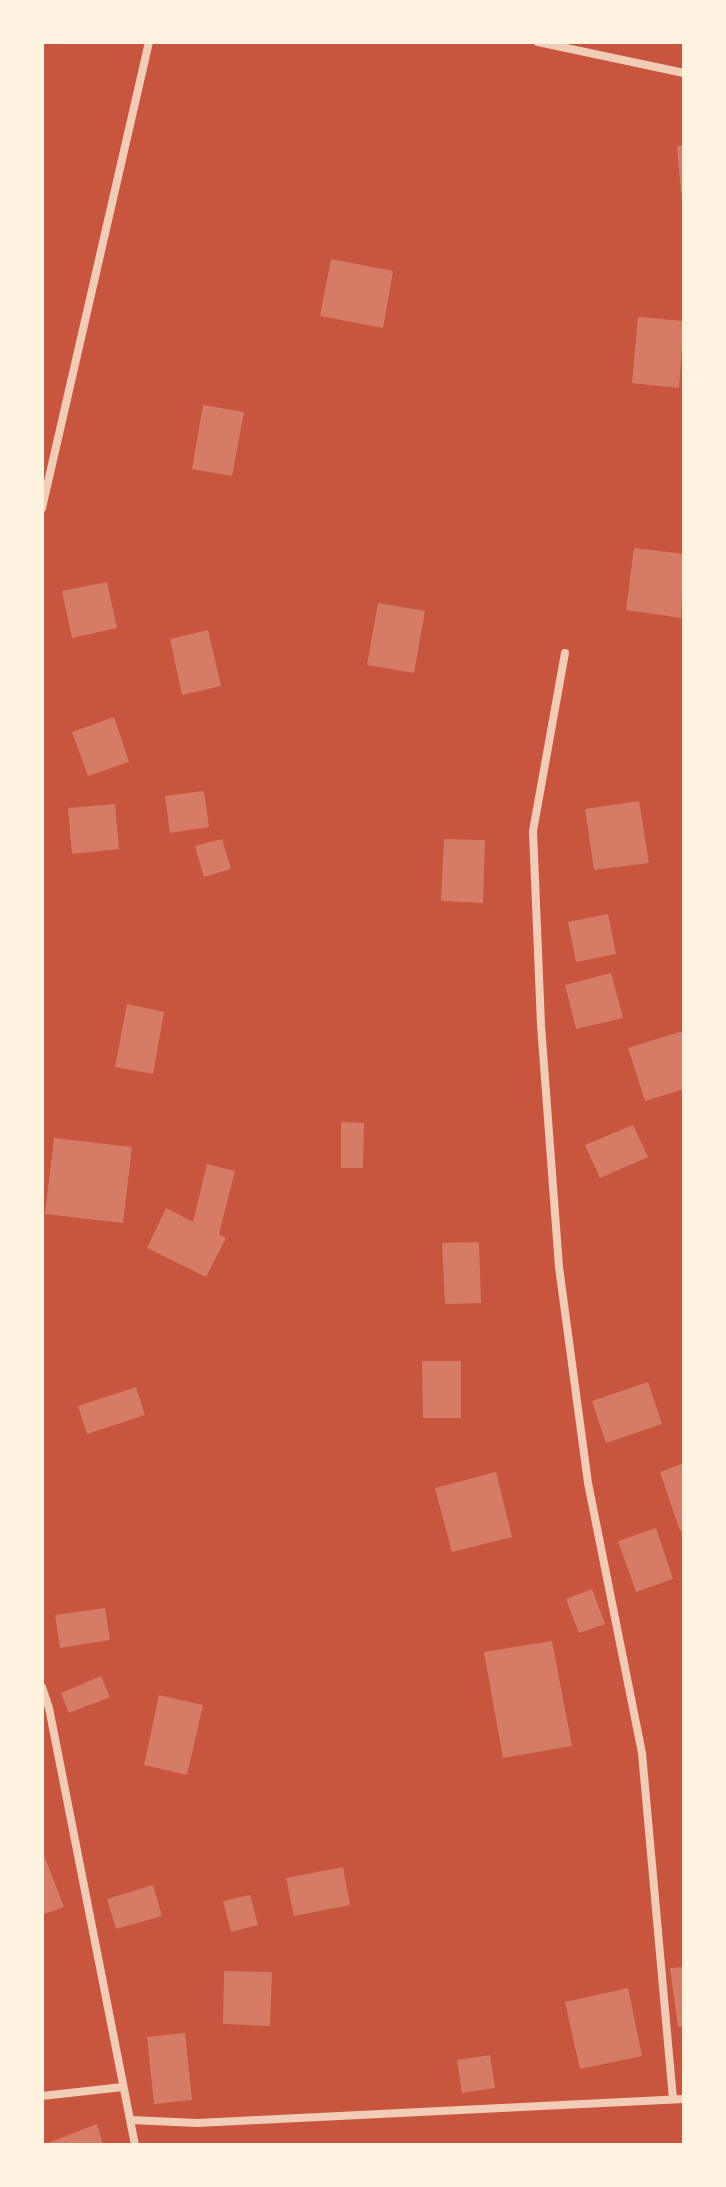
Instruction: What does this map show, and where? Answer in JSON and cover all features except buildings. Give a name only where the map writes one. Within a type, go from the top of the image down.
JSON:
[{"type":"street","points":[[42,508],[149,42]]},
{"type":"street","points":[[538,42],[684,73]]},
{"type":"street","points":[[565,653],[533,831],[541,1025],[558,1252],[588,1483],[642,1753],[673,2099]]},
{"type":"street","points":[[42,1687],[135,2145]]},
{"type":"street","points":[[42,2096],[123,2087]]},
{"type":"street","points":[[131,2120],[197,2123],[684,2099]]}]
